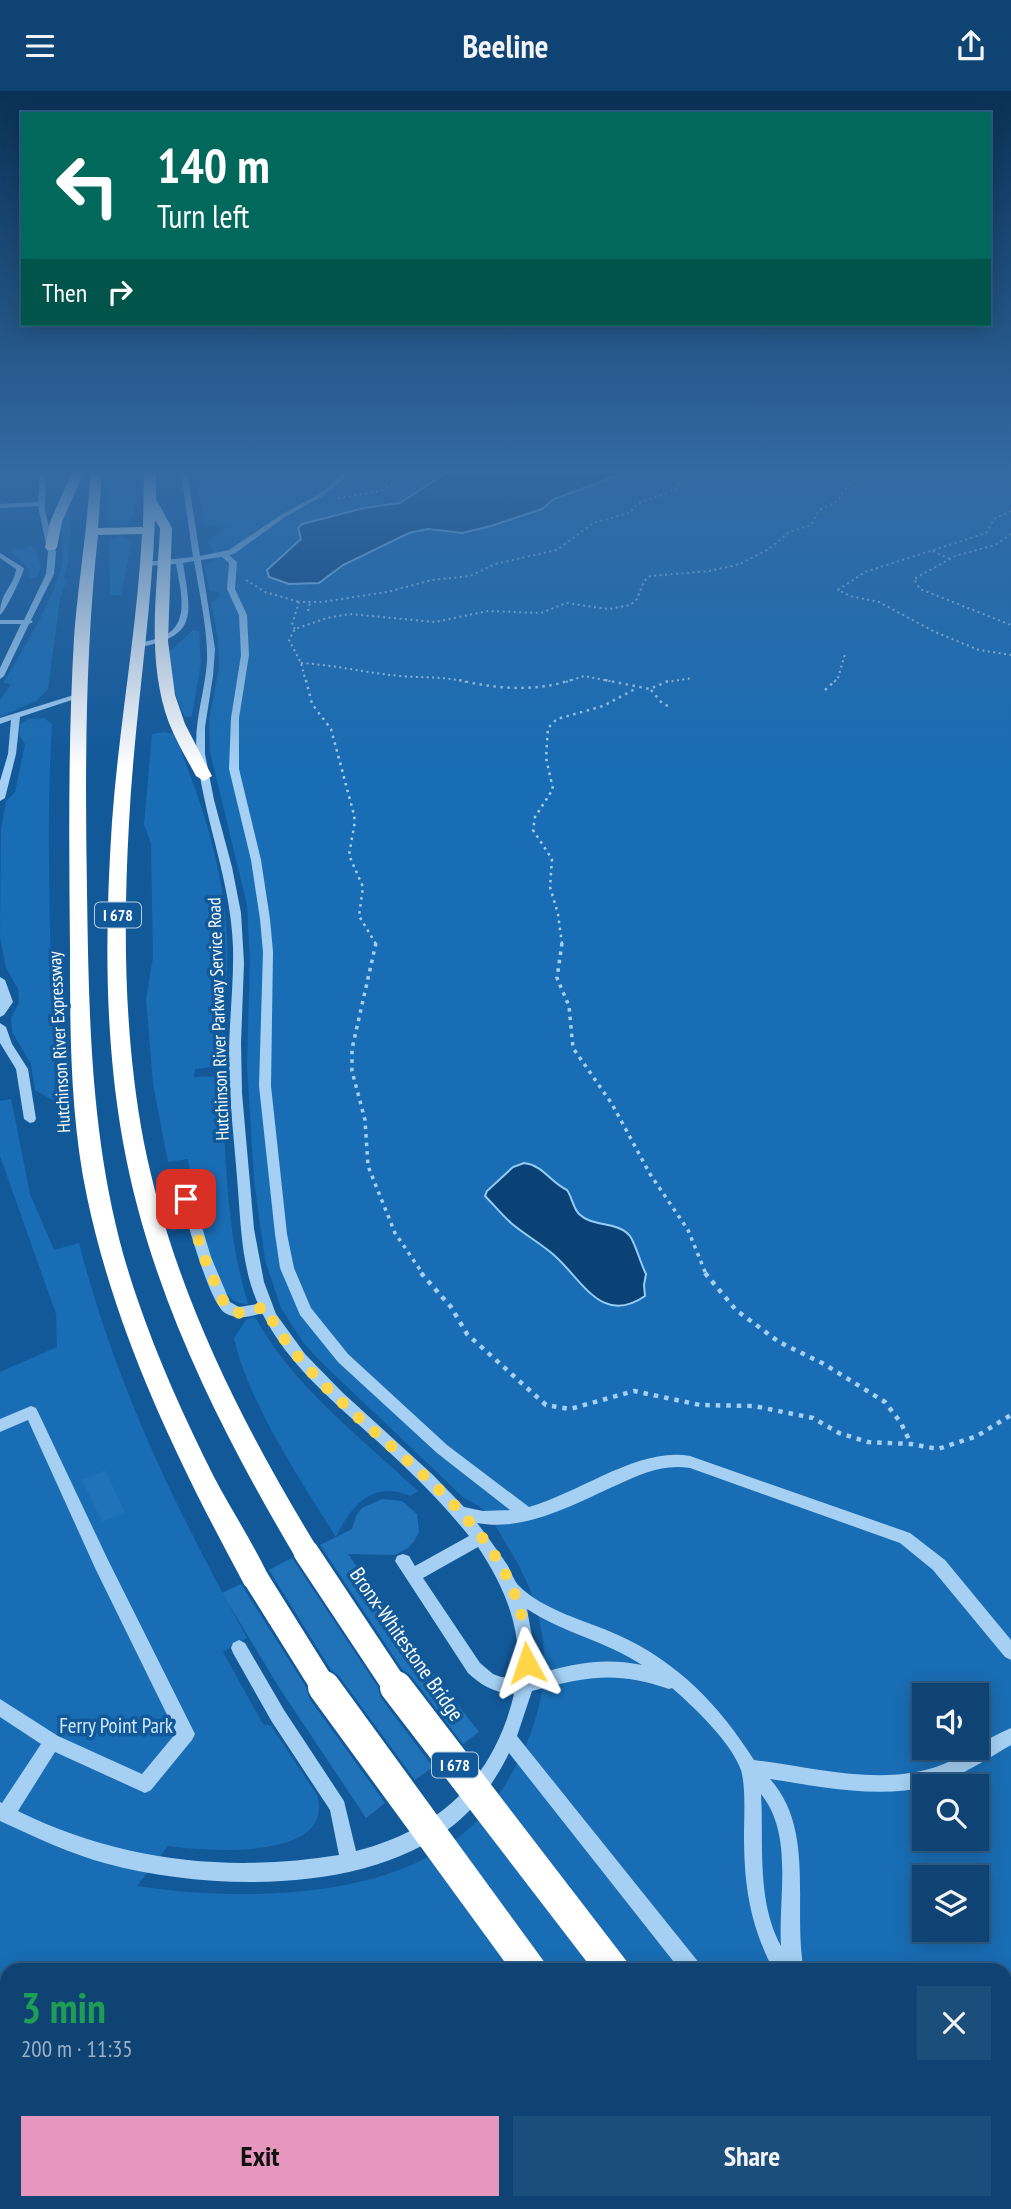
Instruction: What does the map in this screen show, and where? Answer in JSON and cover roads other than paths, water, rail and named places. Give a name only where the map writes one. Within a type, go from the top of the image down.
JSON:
[{"type":"highway","name":"Hutchinson River Expressway","points":[[87,571],[82,619],[77,803],[82,1070],[98,1198],[120,1278],[163,1396],[206,1487],[255,1577],[336,1706],[525,1963]]},
{"type":"highway","name":"I 678","points":[[136,646],[144,571]]},
{"type":"highway","points":[[171,571],[162,641],[172,712],[204,776]]},
{"type":"highway","name":"Bronx-Whitestone Bridge","points":[[136,646],[124,774],[118,903],[123,1063],[135,1145],[164,1256],[200,1352],[246,1447],[306,1552],[351,1623],[406,1700],[608,1963]]},
{"type":"street","points":[[0,613],[10,588],[19,580],[21,571]]},
{"type":"street","points":[[0,675],[29,622],[50,571]]},
{"type":"street","points":[[136,646],[162,641],[176,634],[183,622],[186,605],[175,571]]},
{"type":"street","name":"Hutchinson River Parkway Service Road","points":[[3,1812],[94,1851],[167,1868],[268,1871],[349,1862],[398,1847],[446,1820],[478,1788],[508,1738],[524,1688],[526,1640],[513,1590],[497,1558],[460,1513],[307,1367],[281,1335],[265,1307],[249,1245],[236,1085],[239,959],[236,899],[204,776],[199,732],[211,656],[198,571]]},
{"type":"street","points":[[232,571],[231,589],[244,619],[244,664],[235,718],[234,769],[256,860],[265,919],[268,952],[265,1086],[281,1234],[290,1279],[313,1322],[352,1367],[442,1449],[528,1515]]},
{"type":"street","points":[[0,622],[29,622]]},
{"type":"street","points":[[0,721],[80,696]]},
{"type":"street","points":[[0,798],[5,789],[12,754],[16,716]]},
{"type":"street","points":[[0,980],[7,1002],[0,1013]]},
{"type":"street","points":[[0,1027],[3,1045],[22,1069],[30,1119]]},
{"type":"street","points":[[180,1174],[204,1257],[225,1305],[240,1313],[265,1307]]},
{"type":"street","points":[[0,1426],[31,1412],[102,1565],[186,1734],[145,1784],[52,1742],[0,1707]]},
{"type":"street","points":[[460,1513],[498,1520],[528,1515],[651,1463],[668,1460],[690,1462],[905,1538],[939,1565],[1011,1652]]},
{"type":"street","points":[[413,1576],[481,1537]]},
{"type":"street","points":[[403,1561],[478,1674],[496,1683],[524,1688],[562,1673],[598,1669],[640,1674],[679,1685]]},
{"type":"street","points":[[513,1590],[547,1615],[626,1646],[679,1685],[713,1716],[749,1768],[771,1790],[784,1818],[788,1843],[793,1963]]},
{"type":"street","points":[[239,1648],[278,1716],[338,1807],[349,1862]]},
{"type":"street","points":[[749,1768],[875,1782],[913,1781],[950,1768],[1011,1736]]},
{"type":"street","points":[[508,1738],[687,1963]]},
{"type":"street","points":[[3,1812],[52,1742]]},
{"type":"street","points":[[749,1768],[756,1903],[767,1940],[780,1963]]},
{"type":"park label","name":"Ferry Point Park","points":[[116,1725]]}]
